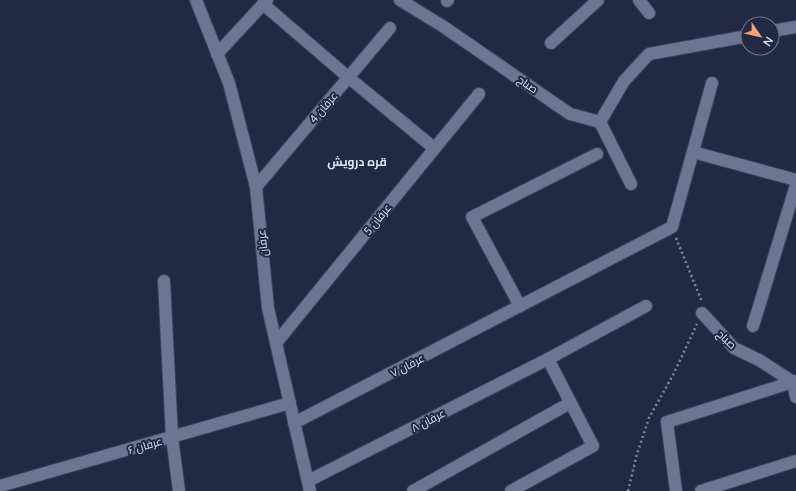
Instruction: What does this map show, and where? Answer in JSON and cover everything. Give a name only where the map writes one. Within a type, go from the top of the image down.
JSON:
[{"type":"street","name":"عرفان","points":[[196,0],[229,83],[256,187],[268,308],[309,486]]},
{"type":"street","name":"صباح","points":[[400,0],[444,27],[570,114],[600,122]]},
{"type":"street","points":[[551,43],[598,0]]},
{"type":"street","points":[[639,0],[649,13]]},
{"type":"street","points":[[217,54],[265,2],[348,77],[434,148]]},
{"type":"street","points":[[780,30],[796,27]]},
{"type":"street","name":"عرفان 4","points":[[256,187],[390,28]]},
{"type":"street","points":[[631,184],[600,122],[624,81],[649,54],[740,37]]},
{"type":"street","points":[[672,227],[712,83]]},
{"type":"street","name":"عرفان 5","points":[[276,344],[479,94]]},
{"type":"street","points":[[693,152],[796,180]]},
{"type":"street","points":[[520,306],[472,217],[598,154]]},
{"type":"street","points":[[754,326],[796,185]]},
{"type":"street","name":"عرفان ۷","points":[[294,423],[672,227]]},
{"type":"street","points":[[164,281],[172,437],[179,491]]},
{"type":"street","name":"عرفان ۸","points":[[309,486],[646,306]]},
{"type":"street","name":"صباح","points":[[702,313],[734,348],[759,360],[794,381]]},
{"type":"street","points":[[511,491],[530,486],[593,446],[548,359]]},
{"type":"street","points":[[676,491],[667,422],[794,381],[796,397]]},
{"type":"street","name":"عرفان ۶","points":[[0,486],[290,403]]},
{"type":"street","points":[[413,491],[570,403]]},
{"type":"street","points":[[701,491],[796,461]]},
{"type":"path","points":[[628,491],[637,454],[649,418],[673,375],[702,313],[702,302],[672,227]]},
{"type":"district","name":"قره درویش","points":[[357,161]]}]
